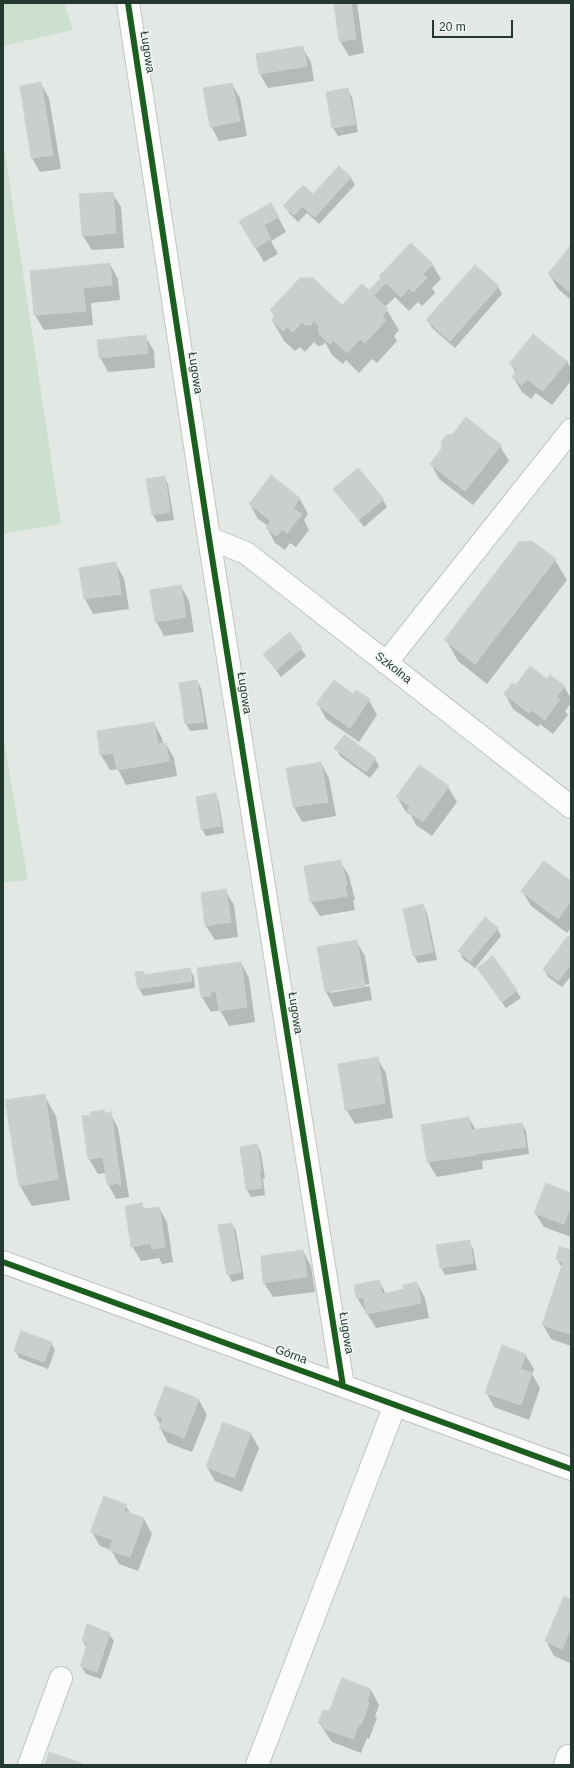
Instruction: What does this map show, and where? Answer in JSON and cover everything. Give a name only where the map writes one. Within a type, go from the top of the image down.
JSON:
[{"type":"street","name":"Ługowa","points":[[128,3],[209,538],[343,1386]]},
{"type":"street","points":[[386,663],[571,430]]},
{"type":"street","name":"Szkolna","points":[[209,538],[246,553],[571,807]]},
{"type":"street","name":"Górna","points":[[3,1262],[571,1469]]},
{"type":"street","points":[[257,1765],[395,1405]]},
{"type":"street","points":[[29,1765],[60,1678]]},
{"type":"green space","points":[[3,3],[64,3],[73,30],[3,46]]},
{"type":"green space","points":[[3,140],[61,524],[3,534]]},
{"type":"green space","points":[[3,734],[28,880],[3,883]]},
{"type":"building","points":[[334,3],[351,3],[356,39],[339,41]]},
{"type":"building","points":[[303,46],[307,66],[259,74],[256,54]]},
{"type":"building","points":[[41,82],[53,155],[31,158],[20,86]]},
{"type":"building","points":[[232,83],[240,121],[210,127],[203,88]]},
{"type":"building","points":[[348,88],[355,124],[332,128],[326,92]]},
{"type":"building","points":[[339,166],[351,177],[315,217],[302,206],[294,215],[283,206],[303,185],[313,194]]},
{"type":"building","points":[[113,192],[116,233],[82,236],[79,194]]},
{"type":"building","points":[[271,203],[279,217],[264,225],[271,239],[255,248],[239,221]]},
{"type":"building","points":[[411,243],[433,264],[423,274],[427,278],[413,292],[409,288],[401,297],[386,283],[374,295],[369,290],[381,278],[379,276]]},
{"type":"building","points":[[571,245],[571,293],[548,274]]},
{"type":"building","points":[[110,263],[112,285],[83,288],[86,311],[34,315],[30,271]]},
{"type":"building","points":[[475,265],[499,286],[450,341],[426,320]]},
{"type":"building","points":[[300,278],[313,278],[342,305],[362,284],[388,309],[382,316],[386,320],[365,343],[360,339],[347,353],[333,340],[330,344],[319,334],[319,327],[314,320],[311,325],[305,325],[302,322],[293,332],[287,327],[283,331],[271,320],[275,315],[270,310]]},
{"type":"building","points":[[533,334],[567,361],[543,391],[527,379],[522,385],[512,377],[517,370],[509,364]]},
{"type":"building","points":[[146,335],[148,353],[99,358],[97,340]]},
{"type":"building","points":[[466,417],[501,445],[465,491],[430,464],[442,448],[441,442],[446,435],[453,434]]},
{"type":"building","points":[[358,468],[384,499],[359,520],[333,489]]},
{"type":"building","points":[[271,475],[300,498],[293,508],[302,514],[287,533],[282,529],[277,536],[266,528],[271,521],[249,504]]},
{"type":"building","points":[[165,476],[170,512],[152,515],[146,479]]},
{"type":"building","points":[[532,541],[556,559],[475,664],[444,640],[519,542]]},
{"type":"building","points":[[116,562],[121,594],[84,599],[79,568]]},
{"type":"building","points":[[181,585],[186,617],[155,622],[150,590]]},
{"type":"building","points":[[290,632],[302,648],[276,670],[263,654]]},
{"type":"building","points":[[530,666],[547,679],[550,675],[565,686],[556,697],[560,699],[545,720],[532,710],[529,713],[504,694],[512,683],[516,685]]},
{"type":"building","points":[[197,680],[204,722],[185,724],[179,683]]},
{"type":"building","points":[[334,680],[353,694],[356,690],[370,699],[350,728],[316,704]]},
{"type":"building","points":[[154,722],[158,744],[166,743],[169,761],[117,770],[114,753],[100,755],[97,731]]},
{"type":"building","points":[[345,735],[376,758],[366,772],[334,748]]},
{"type":"building","points":[[321,762],[328,802],[293,807],[286,768]]},
{"type":"building","points":[[419,765],[449,786],[423,822],[407,811],[410,806],[396,797]]},
{"type":"building","points":[[216,793],[221,826],[201,829],[196,797]]},
{"type":"building","points":[[341,860],[347,885],[345,886],[347,896],[310,902],[304,866]]},
{"type":"building","points":[[544,861],[571,881],[571,901],[558,919],[521,891]]},
{"type":"building","points":[[226,889],[231,922],[205,926],[201,893]]},
{"type":"building","points":[[423,904],[433,952],[413,956],[403,909]]},
{"type":"building","points":[[485,917],[498,928],[470,961],[458,951]]},
{"type":"building","points":[[568,936],[571,939],[571,964],[558,981],[543,969]]},
{"type":"building","points":[[357,940],[365,986],[325,992],[317,947]]},
{"type":"building","points":[[493,956],[517,990],[502,1002],[477,968]]},
{"type":"building","points":[[241,962],[247,1007],[219,1011],[216,991],[210,992],[211,996],[201,997],[197,968]]},
{"type":"building","points":[[190,968],[192,981],[138,989],[135,972],[143,971],[144,975]]},
{"type":"building","points":[[378,1057],[385,1103],[345,1110],[338,1064]]},
{"type":"building","points":[[45,1094],[58,1179],[19,1186],[5,1100]]},
{"type":"building","points":[[104,1110],[105,1113],[111,1112],[121,1185],[119,1185],[119,1183],[107,1185],[103,1157],[88,1159],[82,1116],[91,1115],[90,1112]]},
{"type":"building","points":[[469,1117],[476,1155],[427,1162],[421,1125]]},
{"type":"building","points":[[522,1123],[526,1147],[476,1154],[472,1130]]},
{"type":"building","points":[[257,1144],[262,1188],[246,1190],[240,1147]]},
{"type":"building","points":[[546,1183],[571,1193],[571,1205],[564,1224],[534,1213]]},
{"type":"building","points":[[142,1203],[143,1209],[159,1207],[165,1247],[152,1249],[151,1243],[131,1247],[125,1206]]},
{"type":"building","points":[[232,1223],[241,1272],[227,1275],[218,1225]]},
{"type":"building","points":[[470,1240],[473,1263],[440,1268],[436,1245]]},
{"type":"building","points":[[559,1247],[571,1250],[571,1307],[563,1332],[542,1325],[563,1262],[556,1259]]},
{"type":"building","points":[[303,1250],[307,1277],[263,1283],[261,1256]]},
{"type":"building","points":[[379,1280],[382,1294],[404,1289],[403,1285],[417,1282],[421,1303],[366,1314],[364,1297],[356,1298],[354,1285]]},
{"type":"building","points":[[571,1307],[571,1334],[563,1332]]},
{"type":"building","points":[[21,1331],[52,1342],[44,1362],[14,1351]]},
{"type":"building","points":[[502,1345],[526,1354],[520,1369],[532,1373],[521,1405],[485,1393]]},
{"type":"building","points":[[165,1386],[199,1399],[184,1438],[159,1428],[163,1418],[154,1415]]},
{"type":"building","points":[[223,1422],[251,1433],[234,1478],[206,1467]]},
{"type":"building","points":[[104,1496],[127,1505],[124,1511],[144,1518],[130,1557],[109,1550],[113,1540],[90,1532]]},
{"type":"building","points":[[564,1596],[571,1600],[571,1627],[562,1649],[545,1641]]},
{"type":"building","points":[[87,1624],[110,1633],[97,1672],[80,1666],[88,1643],[82,1641]]},
{"type":"building","points":[[342,1678],[371,1689],[367,1702],[369,1703],[361,1725],[359,1724],[353,1739],[323,1728],[323,1725],[318,1723],[323,1710],[329,1711]]},
{"type":"building","points":[[49,1752],[81,1763],[81,1765],[45,1765]]},
{"type":"cycle path","points":[[128,3],[209,538],[343,1386]]},
{"type":"cycle path","points":[[3,1262],[571,1469]]}]
